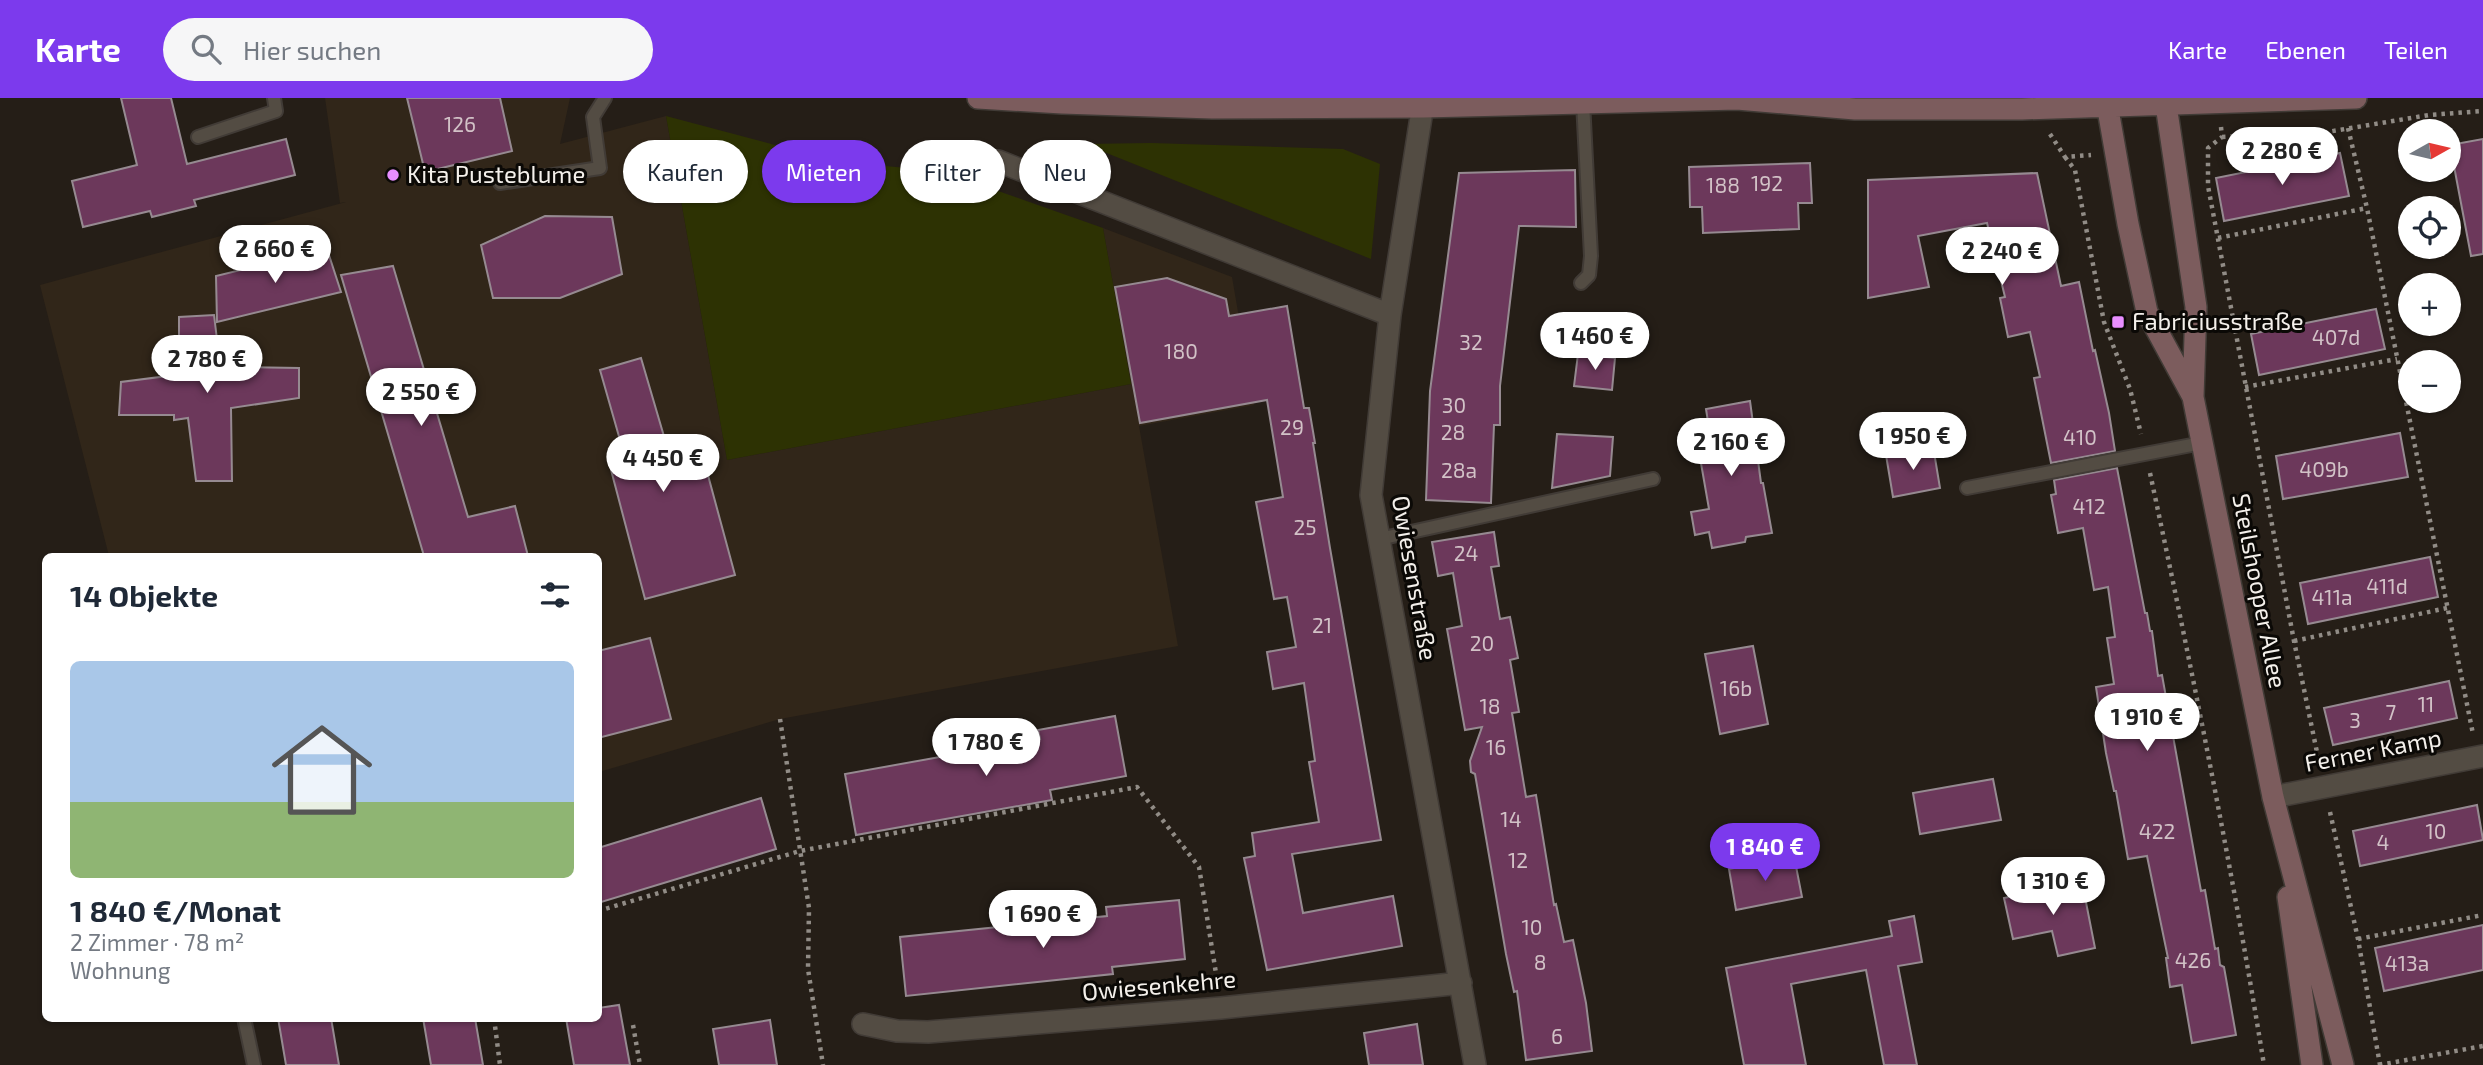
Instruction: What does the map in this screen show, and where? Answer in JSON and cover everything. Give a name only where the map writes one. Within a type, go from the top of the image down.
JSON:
[{"type":"main road","points":[[978,98],[1212,108],[1739,98],[1855,109],[2356,98]]},
{"type":"main road","name":"Steilshooper Allee","points":[[2166,102],[2196,307],[2193,397],[2273,797],[2312,1065]]},
{"type":"main road","name":"Steilshooper Allee","points":[[2107,103],[2128,224],[2147,312],[2193,397]]},
{"type":"main road","name":"Steilshooper Allee","points":[[2273,797],[2343,1065]]},
{"type":"street","name":"Owiesenstraße","points":[[1423,103],[1391,315],[1371,495],[1475,1065]]},
{"type":"street","points":[[1005,164],[1391,315]]},
{"type":"street","name":"Ferner Kamp","points":[[2273,797],[2480,757]]},
{"type":"street","name":"Owiesenkehre","points":[[863,1024],[897,1031],[928,1032],[1461,983]]},
{"type":"lane","points":[[198,137],[275,111],[274,98]]},
{"type":"lane","points":[[500,183],[600,168],[593,117],[605,98]]},
{"type":"lane","points":[[1581,283],[1589,275],[1591,256],[1583,103]]},
{"type":"lane","points":[[1967,488],[2202,443]]},
{"type":"lane","points":[[1379,539],[1653,479]]},
{"type":"lane","points":[[245,1022],[254,1065]]},
{"type":"path","points":[[2221,124],[2222,137],[2208,148],[2208,186],[2294,641],[2358,939],[2379,1065],[2483,1046]]},
{"type":"path","points":[[2348,128],[2367,208],[2447,608],[2480,757]]},
{"type":"path","points":[[2050,134],[2076,170],[2104,322],[2130,389],[2146,454],[2243,932],[2264,1065]]},
{"type":"path","points":[[2065,157],[2077,155]]},
{"type":"path","points":[[2218,238],[2367,208]]},
{"type":"path","points":[[2245,387],[2397,359]]},
{"type":"path","points":[[2294,641],[2447,608]]},
{"type":"path","points":[[780,719],[809,908],[808,969],[823,1065]]},
{"type":"path","points":[[602,910],[800,851],[1137,788],[1199,867],[1221,1007]]},
{"type":"path","points":[[2358,939],[2483,915]]},
{"type":"path","points":[[495,1022],[500,1065]]},
{"type":"path","points":[[633,1025],[640,1065]]},
{"type":"shaded area","points":[[325,98],[570,98],[560,144],[666,116],[670,140],[623,140],[623,203],[681,203],[727,460],[1131,384],[1103,228],[1232,277],[1254,405],[1139,426],[1178,646],[780,719],[602,771],[602,553],[108,553],[40,285],[346,202],[340,203]]},
{"type":"green space","points":[[666,116],[762,142],[762,203],[886,203],[886,166],[900,167],[900,203],[1005,203],[1005,193],[1019,198],[1019,203],[1032,203],[1103,228],[1131,384],[727,460],[681,203],[748,203],[748,140],[670,140]]},
{"type":"green space","points":[[1111,144],[1343,149],[1380,164],[1371,259],[1111,155]]},
{"type":"building","points":[[121,98],[171,98],[187,164],[286,139],[295,175],[194,200],[196,206],[152,217],[150,211],[83,227],[72,181],[137,165]]},
{"type":"building","points":[[407,98],[500,98],[512,151],[425,172]]},
{"type":"building","points":[[2483,139],[2483,254],[2471,256],[2457,182],[2461,182],[2461,143]]},
{"type":"building","points":[[2340,153],[2349,196],[2224,221],[2216,178]]},
{"type":"building","points":[[1810,163],[1812,203],[1798,203],[1799,229],[1703,233],[1702,207],[1690,207],[1689,167]]},
{"type":"building","points":[[1575,170],[1576,227],[1519,226],[1500,386],[1500,425],[1494,425],[1491,503],[1426,500],[1430,391],[1459,173]]},
{"type":"building","points":[[2037,173],[2061,286],[2079,282],[2115,451],[2051,463],[2034,378],[2040,377],[2030,332],[2008,337],[2000,298],[2005,297],[1987,223],[1918,236],[1929,287],[1868,298],[1868,180]]},
{"type":"building","points":[[545,216],[612,217],[622,274],[560,298],[493,298],[481,245]]},
{"type":"building","points":[[327,249],[341,292],[217,322],[216,276]]},
{"type":"building","points":[[393,266],[468,517],[515,506],[527,553],[423,553],[341,275]]},
{"type":"building","points":[[1167,278],[1226,299],[1229,316],[1287,306],[1304,408],[1309,408],[1330,548],[1381,840],[1292,854],[1303,913],[1393,896],[1402,946],[1267,970],[1244,858],[1255,856],[1252,833],[1319,822],[1309,762],[1315,761],[1304,683],[1273,689],[1267,652],[1296,647],[1287,597],[1274,599],[1256,502],[1283,497],[1267,400],[1140,423],[1115,287]]},
{"type":"building","points":[[2376,309],[2385,349],[2259,375],[2251,334]]},
{"type":"building","points":[[214,315],[220,364],[232,364],[232,367],[299,368],[299,398],[231,408],[232,481],[196,481],[188,418],[174,420],[174,415],[119,415],[121,382],[175,375],[175,372],[179,372],[179,317]]},
{"type":"building","points":[[1578,354],[1615,358],[1612,390],[1574,386]]},
{"type":"building","points":[[641,358],[668,450],[699,442],[735,575],[645,599],[610,466],[626,461],[600,370]]},
{"type":"building","points":[[1750,401],[1761,483],[1772,533],[1746,537],[1745,542],[1712,548],[1709,532],[1695,535],[1691,512],[1709,509],[1695,429],[1709,428],[1706,409]]},
{"type":"building","points":[[2400,433],[2408,477],[2283,499],[2276,456]]},
{"type":"building","points":[[1557,434],[1613,437],[1610,476],[1552,488]]},
{"type":"building","points":[[1933,446],[1940,488],[1893,497],[1886,455]]},
{"type":"building","points":[[2117,468],[2145,613],[2152,631],[2158,676],[2162,675],[2201,891],[2205,890],[2215,949],[2218,948],[2220,965],[2224,967],[2236,1035],[2192,1043],[2182,985],[2170,987],[2168,958],[2147,856],[2128,859],[2106,753],[2096,687],[2114,684],[2107,638],[2115,637],[2108,587],[2094,590],[2083,528],[2058,533],[2051,495],[2056,494],[2054,480]]},
{"type":"building","points":[[1494,532],[1499,566],[1491,567],[1500,619],[1510,617],[1518,658],[1510,660],[1519,712],[1512,713],[1526,797],[1536,795],[1554,905],[1556,904],[1564,942],[1573,940],[1586,1003],[1592,1051],[1526,1060],[1517,991],[1514,992],[1506,954],[1475,774],[1471,772],[1470,761],[1482,727],[1465,730],[1447,629],[1462,626],[1453,573],[1438,576],[1432,542]]},
{"type":"building","points":[[2430,557],[2438,597],[2308,624],[2300,583]]},
{"type":"building","points":[[650,638],[671,719],[602,737],[602,650]]},
{"type":"building","points":[[1753,646],[1768,724],[1720,734],[1705,654]]},
{"type":"building","points":[[2449,681],[2457,718],[2333,745],[2324,708]]},
{"type":"building","points":[[1115,716],[1126,776],[1050,790],[1052,800],[856,835],[845,774],[1040,739],[1038,730]]},
{"type":"building","points":[[1993,779],[2001,820],[1920,834],[1913,793]]},
{"type":"building","points":[[761,798],[776,849],[602,902],[602,847]]},
{"type":"building","points":[[2477,805],[2483,840],[2360,866],[2353,831]]},
{"type":"building","points":[[1794,856],[1802,897],[1736,910],[1729,869]]},
{"type":"building","points":[[2082,882],[2095,948],[2058,956],[2052,931],[2013,939],[2004,898]]},
{"type":"building","points":[[1179,900],[1185,959],[1112,967],[1113,974],[906,996],[900,937],[1107,916],[1106,907]]},
{"type":"building","points":[[1914,916],[1922,962],[1898,966],[1917,1065],[1884,1065],[1866,970],[1791,984],[1806,1065],[1744,1065],[1726,968],[1892,936],[1889,921]]},
{"type":"building","points":[[2483,925],[2483,970],[2384,991],[2375,948]]},
{"type":"building","points":[[619,1005],[630,1065],[574,1065],[567,1022],[602,1022],[602,1007]]},
{"type":"building","points":[[770,1020],[777,1065],[719,1065],[713,1029]]},
{"type":"building","points":[[279,1022],[332,1022],[339,1065],[286,1065]]},
{"type":"building","points":[[424,1022],[476,1022],[483,1065],[431,1065]]},
{"type":"building","points":[[1417,1024],[1423,1065],[1369,1065],[1364,1033]]},
{"type":"place","name":"Kita Pusteblume","points":[[393,175]]},
{"type":"place","name":"Fabriciusstraße","points":[[2118,322]]}]
